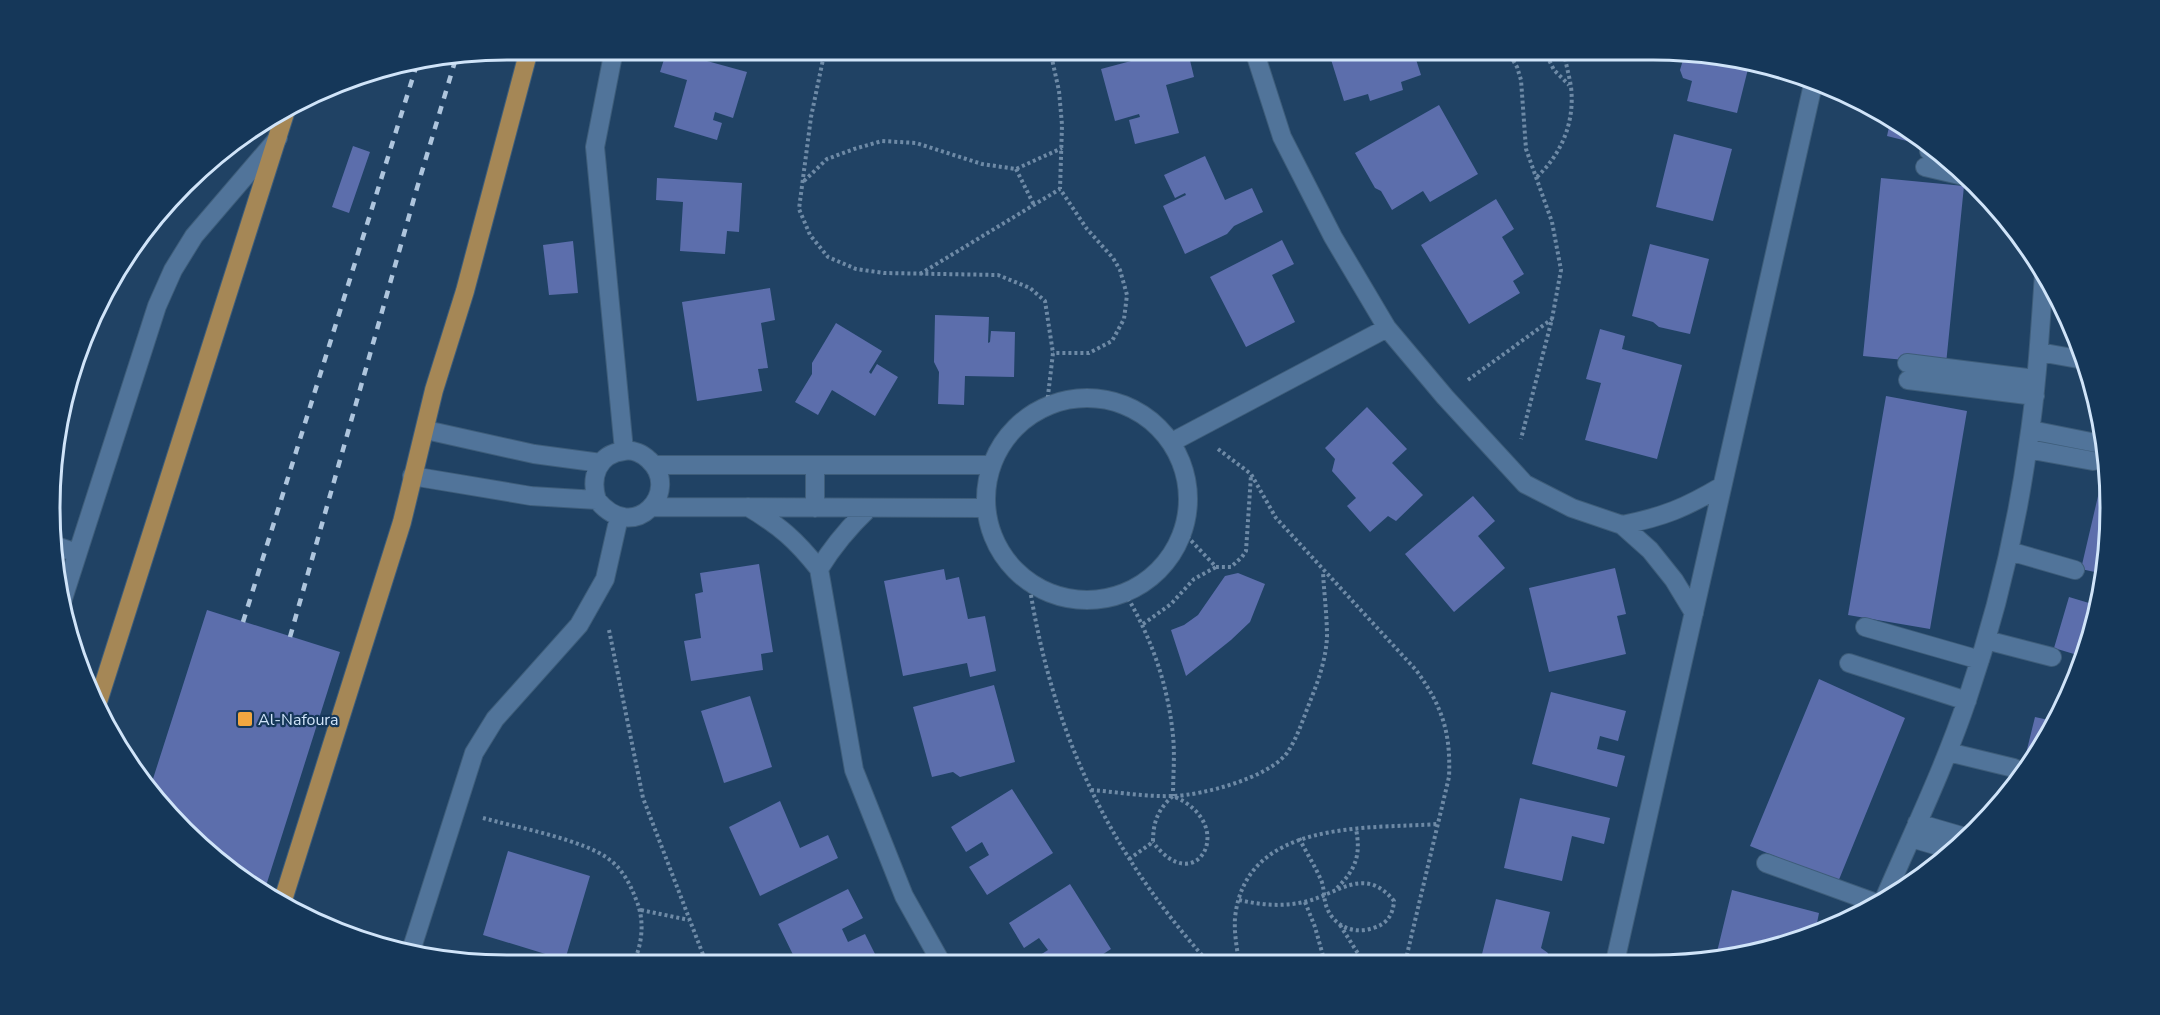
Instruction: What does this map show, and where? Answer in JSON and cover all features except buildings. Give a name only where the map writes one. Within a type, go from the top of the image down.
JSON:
[{"type":"main road","points":[[284,895],[402,522],[434,390],[465,291],[526,60]]},
{"type":"main road","points":[[101,694],[283,120]]},
{"type":"street","points":[[612,60],[595,147],[624,450]]},
{"type":"street","points":[[1257,60],[1282,137],[1333,237],[1387,328],[1445,397],[1525,484],[1572,508],[1622,525],[1650,550],[1674,580],[1694,613]]},
{"type":"street","points":[[1618,955],[1812,90]]},
{"type":"street","points":[[67,585],[157,306],[173,270],[194,236],[279,137]]},
{"type":"street","points":[[1890,886],[1948,752],[1980,660],[2009,551],[2031,430],[2043,290]]},
{"type":"street","points":[[1174,445],[1387,328]]},
{"type":"street","points":[[2039,351],[2074,358]]},
{"type":"street","points":[[1908,372],[2035,387]]},
{"type":"street","points":[[1074,397],[1103,398],[1130,406],[1153,421],[1174,445],[1186,476],[1188,504],[1183,532],[1170,557],[1150,578],[1125,593],[1101,600],[1076,600],[1051,594],[1029,583],[1007,563],[992,537],[986,508],[985,486],[990,465],[1003,439],[1023,419],[1047,405],[1074,397]]},
{"type":"street","points":[[426,430],[534,454],[601,463]]},
{"type":"street","points":[[2028,449],[2095,452],[2031,430]]},
{"type":"street","points":[[624,450],[646,457],[654,465],[659,475],[658,498],[652,507],[631,518],[619,517],[606,511],[597,500],[593,487],[594,474],[601,463],[611,454],[624,450]]},
{"type":"street","points":[[654,465],[990,465]]},
{"type":"street","points":[[815,465],[815,508]]},
{"type":"street","points":[[412,476],[531,496],[597,500]]},
{"type":"street","points":[[1622,525],[1657,518],[1722,486]]},
{"type":"street","points":[[652,507],[986,508]]},
{"type":"street","points":[[748,507],[776,523],[800,544],[819,569],[854,770],[904,896],[937,955]]},
{"type":"street","points":[[819,569],[833,546],[869,508]]},
{"type":"street","points":[[413,945],[474,753],[495,720],[579,625],[605,579],[619,517]]},
{"type":"street","points":[[62,548],[77,553]]},
{"type":"street","points":[[2009,551],[2075,570]]},
{"type":"street","points":[[1865,627],[1980,660]]},
{"type":"street","points":[[1986,640],[2052,657]]},
{"type":"street","points":[[1849,663],[1966,701]]},
{"type":"street","points":[[1948,752],[2014,768]]},
{"type":"street","points":[[1914,830],[1957,836]]},
{"type":"street","points":[[1914,830],[1945,846]]},
{"type":"street","points":[[1766,863],[1867,900]]},
{"type":"path","points":[[823,60],[811,117],[799,209],[810,235],[828,257],[856,269],[885,273],[998,275],[1030,288],[1044,301],[1053,353],[1047,405]]},
{"type":"path","points":[[1052,60],[1059,92],[1062,125],[1060,189],[1087,229],[1113,258],[1120,270],[1127,295],[1124,319],[1112,341],[1089,353],[1053,353]]},
{"type":"path","points":[[1513,60],[1521,80],[1526,149],[1538,177],[1552,222],[1561,270],[1552,319],[1514,472]]},
{"type":"path","points":[[1549,60],[1554,70],[1570,86]]},
{"type":"path","points":[[1538,177],[1550,165],[1569,127],[1572,107],[1566,60]]},
{"type":"path","points":[[803,182],[826,159],[882,141],[916,143],[982,164],[1016,169],[1062,148]]},
{"type":"path","points":[[1016,169],[1034,204]]},
{"type":"path","points":[[920,274],[1060,189]]},
{"type":"path","points":[[1445,397],[1552,319]]},
{"type":"path","points":[[1174,445],[1205,445],[1221,450],[1251,474],[1276,518],[1323,572],[1416,670],[1430,689],[1441,710],[1448,733],[1449,777],[1407,955]]},
{"type":"path","points":[[1143,624],[1172,604],[1194,579],[1215,567],[1231,567],[1242,557],[1246,551],[1251,474]]},
{"type":"path","points":[[1183,532],[1215,567]]},
{"type":"path","points":[[1090,790],[1173,796],[1200,792],[1239,782],[1267,768],[1286,754],[1301,726],[1322,669],[1327,637],[1323,572]]},
{"type":"path","points":[[1029,583],[1035,624],[1057,708],[1090,790],[1129,859],[1173,922],[1202,955]]},
{"type":"path","points":[[600,588],[643,798],[703,955]]},
{"type":"path","points":[[1125,593],[1143,624],[1164,679],[1174,737],[1173,796]]},
{"type":"path","points":[[1173,796],[1187,801],[1197,811],[1204,823],[1208,838],[1207,849],[1201,859],[1190,864],[1179,862],[1160,851],[1153,842],[1156,816],[1163,804],[1173,796]]},
{"type":"path","points":[[456,810],[586,847],[609,859],[630,884],[641,910],[641,938],[635,955]]},
{"type":"path","points":[[1238,955],[1235,917],[1245,884],[1255,869],[1282,846],[1317,833],[1438,824]]},
{"type":"path","points":[[1239,900],[1284,906],[1326,895],[1348,876],[1356,862],[1359,845],[1356,829]]},
{"type":"path","points":[[1299,838],[1321,880],[1326,895],[1325,905],[1359,955]]},
{"type":"path","points":[[1129,859],[1153,842]]},
{"type":"path","points":[[1336,888],[1356,884],[1375,886],[1387,892],[1394,901],[1393,912],[1386,921],[1375,928],[1364,931],[1351,930],[1340,925]]},
{"type":"path","points":[[1305,902],[1323,955]]},
{"type":"path","points":[[641,910],[689,920]]},
{"type":"railway","points":[[290,637],[454,63]]},
{"type":"railway","points":[[243,622],[415,70]]},
{"type":"place","name":"Al-Nafoura","points":[[245,719]]}]
